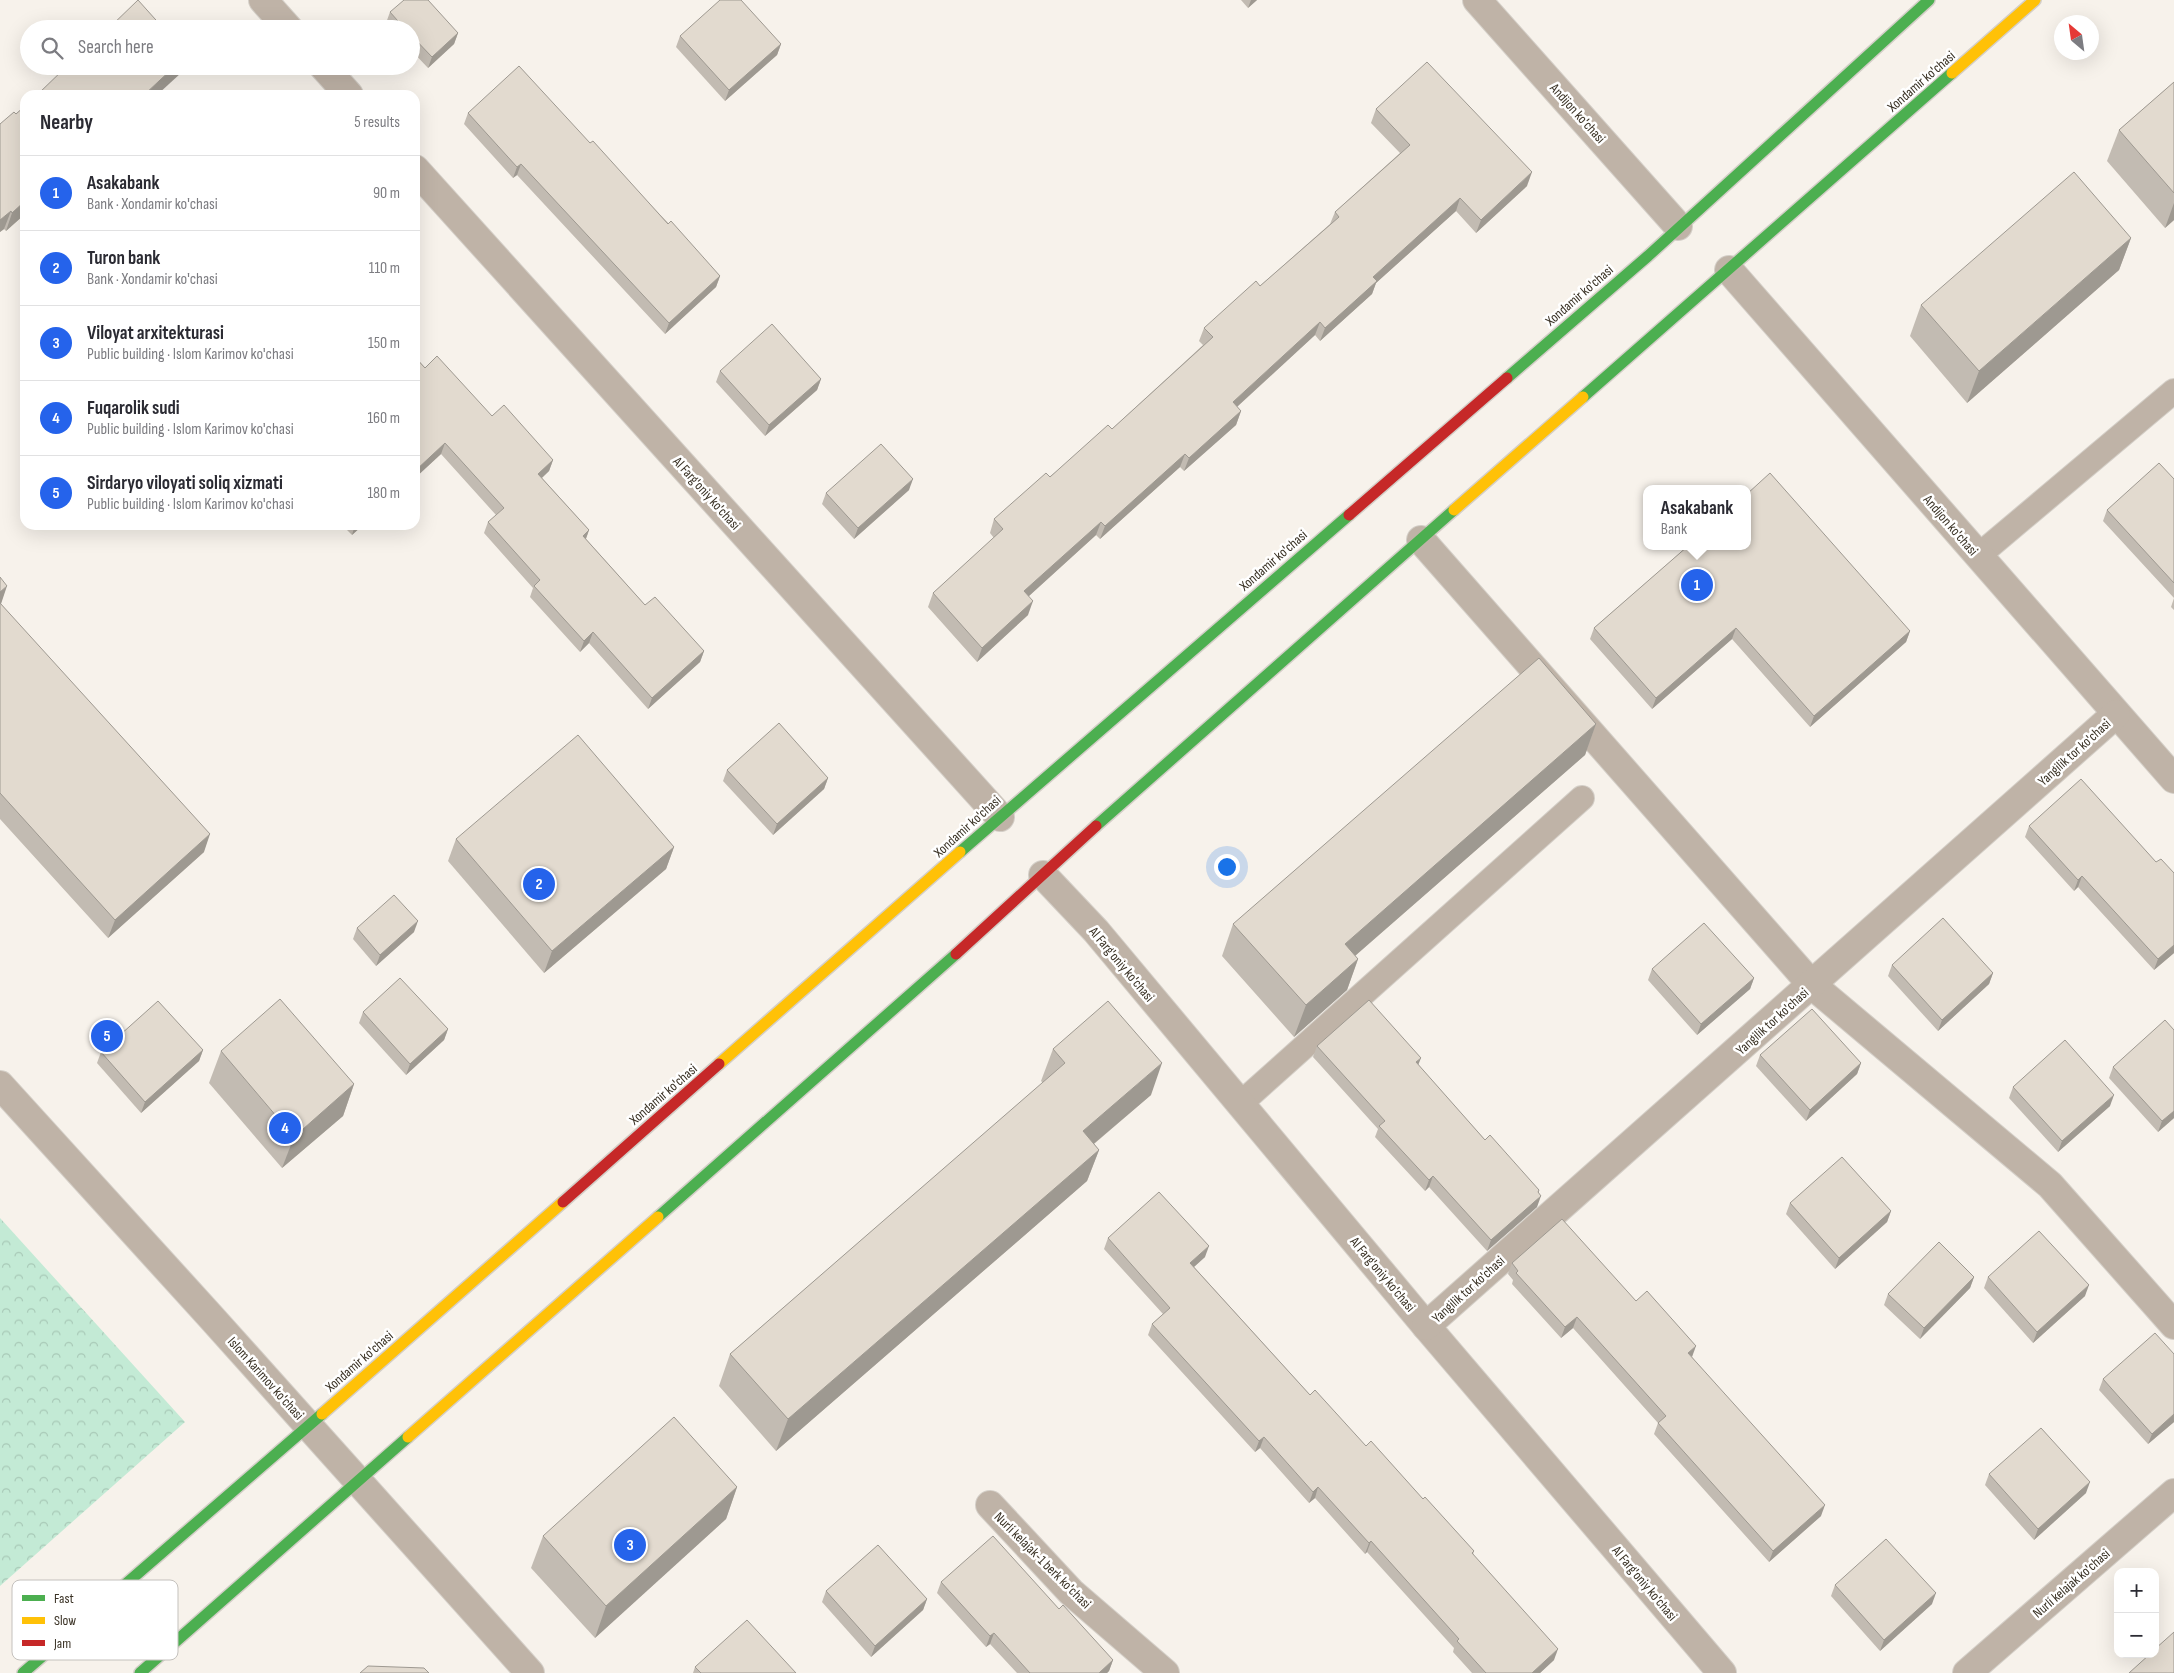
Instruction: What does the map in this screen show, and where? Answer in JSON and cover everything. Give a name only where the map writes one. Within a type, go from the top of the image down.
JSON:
[{"type":"main road","name":"Xondamir ko'chasi","points":[[130,1580],[1000,817],[1648,256],[1678,226],[1929,0]]},
{"type":"main road","name":"Xondamir ko'chasi","points":[[178,1639],[992,923],[1146,780],[2035,0]]},
{"type":"main road","name":"Xondamir ko'chasi","points":[[23,1673],[38,1660]]},
{"type":"main road","name":"Xondamir ko'chasi","points":[[140,1673],[155,1660]]},
{"type":"street","points":[[263,0],[281,20]]},
{"type":"street","name":"Andijon ko'chasi","points":[[1477,0],[1678,226]]},
{"type":"street","points":[[331,75],[345,90]]},
{"type":"street","name":"Al Farg'oniy ko'chasi","points":[[420,174],[1000,817]]},
{"type":"street","name":"Andijon ko'chasi","points":[[1729,270],[2174,779]]},
{"type":"street","points":[[1421,540],[1812,985],[2050,1185],[2174,1325]]},
{"type":"street","name":"Yangilik tor ko'chasi","points":[[1426,1326],[2116,714]]},
{"type":"street","name":"Al Farg'oniy ko'chasi","points":[[1043,875],[1096,931],[1426,1326],[1722,1673]]},
{"type":"street","name":"Islom Karimov ko'chasi","points":[[0,1085],[530,1673]]},
{"type":"street","name":"Nurli kelajak ko'chasi","points":[[1967,1673],[2174,1493]]},
{"type":"street","name":"Nurli kelajak-1 berk ko'chasi","points":[[990,1505],[1071,1592],[1166,1673]]},
{"type":"lane","points":[[1978,556],[2174,392]]},
{"type":"lane","points":[[1240,1104],[1582,798]]},
{"type":"green space","points":[[0,1218],[185,1422],[0,1586]]},
{"type":"building","points":[[138,0],[156,20],[117,20]]},
{"type":"building","points":[[404,0],[428,0],[458,33],[432,57],[420,44],[420,20],[397,20],[390,12]]},
{"type":"building","points":[[720,0],[741,0],[781,44],[729,90],[680,36]]},
{"type":"building","points":[[1427,62],[1532,172],[1481,220],[1460,198],[1373,277],[1377,281],[1325,328],[1320,322],[1233,402],[1241,411],[1189,458],[1185,454],[1105,526],[1101,522],[1024,591],[1033,601],[982,648],[933,593],[1003,529],[994,519],[1046,473],[1050,477],[1108,425],[1112,429],[1213,337],[1204,328],[1256,281],[1260,286],[1339,217],[1335,212],[1410,145],[1376,109]]},
{"type":"building","points":[[519,66],[590,143],[593,141],[668,224],[671,221],[720,276],[669,323],[521,164],[517,167],[468,113]]},
{"type":"building","points":[[58,75],[165,75],[149,90],[42,90]]},
{"type":"building","points":[[2174,82],[2174,193],[2119,130]]},
{"type":"building","points":[[20,110],[20,206],[0,220],[0,124],[14,112],[16,114]]},
{"type":"building","points":[[2074,172],[2131,238],[1979,371],[1921,305]]},
{"type":"building","points":[[772,324],[821,379],[769,425],[720,371]]},
{"type":"building","points":[[437,356],[492,416],[504,405],[553,460],[538,474],[589,530],[583,536],[645,605],[655,597],[704,651],[652,698],[593,632],[584,641],[534,586],[540,580],[488,522],[504,508],[445,443],[420,466],[420,362],[425,368]]},
{"type":"building","points":[[881,444],[913,479],[858,528],[826,493]]},
{"type":"building","points":[[2159,463],[2174,479],[2174,583],[2107,510]]},
{"type":"building","points":[[1770,473],[1910,631],[1814,716],[1736,628],[1656,698],[1594,628],[1683,550],[1751,550],[1751,490]]},
{"type":"building","points":[[0,577],[7,586],[0,592]]},
{"type":"building","points":[[0,603],[210,834],[115,920],[0,793]]},
{"type":"building","points":[[1539,658],[1596,724],[1345,944],[1358,959],[1306,1005],[1233,924]]},
{"type":"building","points":[[779,723],[828,778],[777,824],[727,770]]},
{"type":"building","points":[[578,735],[674,847],[552,951],[456,839]]},
{"type":"building","points":[[2081,779],[2156,862],[2161,859],[2174,873],[2174,945],[2158,959],[2082,876],[2078,880],[2029,826]]},
{"type":"building","points":[[394,895],[418,921],[380,955],[357,928]]},
{"type":"building","points":[[1943,918],[1993,973],[1942,1020],[1892,965]]},
{"type":"building","points":[[1704,923],[1754,978],[1701,1024],[1652,969]]},
{"type":"building","points":[[400,978],[448,1029],[410,1064],[363,1012]]},
{"type":"building","points":[[280,999],[354,1084],[294,1137],[221,1051]]},
{"type":"building","points":[[1369,1000],[1421,1058],[1416,1062],[1485,1140],[1490,1135],[1539,1190],[1538,1192],[1541,1196],[1491,1240],[1433,1176],[1429,1180],[1379,1126],[1385,1121],[1317,1046]]},
{"type":"building","points":[[158,1001],[203,1050],[145,1102],[101,1052]]},
{"type":"building","points":[[1108,1001],[1162,1063],[1083,1131],[1099,1150],[788,1419],[730,1354],[1065,1063],[1053,1049]]},
{"type":"building","points":[[1812,1009],[1861,1063],[1810,1110],[1760,1055]]},
{"type":"building","points":[[2165,1020],[2174,1030],[2174,1111],[2162,1121],[2113,1067]]},
{"type":"building","points":[[2065,1040],[2114,1095],[2062,1141],[2013,1087]]},
{"type":"building","points":[[1842,1157],[1891,1211],[1839,1258],[1790,1203]]},
{"type":"building","points":[[1159,1192],[1209,1246],[1190,1263],[1310,1395],[1315,1390],[1366,1446],[1371,1441],[1423,1499],[1425,1497],[1474,1551],[1472,1553],[1558,1649],[1532,1673],[1486,1673],[1457,1641],[1459,1639],[1371,1541],[1369,1543],[1318,1487],[1313,1492],[1264,1437],[1259,1441],[1152,1324],[1170,1308],[1108,1238]]},
{"type":"building","points":[[1562,1219],[1636,1301],[1647,1291],[1696,1346],[1688,1353],[1825,1505],[1773,1551],[1658,1423],[1666,1416],[1577,1317],[1565,1327],[1516,1273],[1518,1271],[1512,1263]]},
{"type":"building","points":[[2039,1231],[2089,1285],[2037,1332],[1988,1277]]},
{"type":"building","points":[[1939,1242],[1974,1277],[1924,1328],[1888,1294]]},
{"type":"building","points":[[2155,1333],[2174,1354],[2174,1414],[2152,1434],[2103,1379]]},
{"type":"building","points":[[674,1417],[737,1487],[606,1606],[543,1536]]},
{"type":"building","points":[[2041,1428],[2090,1482],[2038,1529],[1989,1474]]},
{"type":"building","points":[[993,1536],[1059,1609],[1063,1605],[1113,1660],[1099,1673],[1030,1673],[994,1633],[990,1636],[941,1582]]},
{"type":"building","points":[[1886,1539],[1936,1593],[1884,1640],[1835,1585]]},
{"type":"building","points":[[878,1545],[927,1599],[875,1646],[826,1591]]},
{"type":"building","points":[[747,1620],[796,1673],[701,1673],[695,1667]]},
{"type":"building","points":[[2174,1632],[2174,1673],[2129,1673],[2146,1658],[2159,1658],[2159,1645]]},
{"type":"building","points":[[368,1666],[424,1668],[429,1673],[360,1673]]},
{"type":"traffic: fast","points":[[1507,378],[1648,256],[1929,0]]},
{"type":"traffic: fast","points":[[1583,397],[1952,73]]},
{"type":"traffic: fast","points":[[1096,826],[1454,510]]},
{"type":"traffic: fast","points":[[960,852],[1349,515]]},
{"type":"traffic: fast","points":[[658,1217],[956,954]]},
{"type":"traffic: fast","points":[[130,1580],[322,1414]]},
{"type":"traffic: fast","points":[[178,1640],[408,1437]]},
{"type":"traffic: fast","points":[[23,1673],[38,1660]]},
{"type":"traffic: fast","points":[[140,1673],[155,1660]]},
{"type":"traffic: slow","points":[[1952,73],[2035,0]]},
{"type":"traffic: slow","points":[[1454,510],[1583,397]]},
{"type":"traffic: slow","points":[[719,1064],[960,852]]},
{"type":"traffic: slow","points":[[322,1414],[563,1202]]},
{"type":"traffic: slow","points":[[408,1437],[658,1217]]},
{"type":"traffic: jam","points":[[1349,515],[1507,378]]},
{"type":"traffic: jam","points":[[956,954],[1096,826]]},
{"type":"traffic: jam","points":[[563,1202],[719,1064]]},
{"type":"place","name":"Asakabank","points":[[1697,585]]},
{"type":"place","name":"Turon bank","points":[[539,884]]},
{"type":"place","name":"Sirdaryo viloyati soliq xizmati","points":[[107,1036]]},
{"type":"place","name":"Fuqarolik sudi","points":[[285,1128]]},
{"type":"place","name":"Viloyat arxitekturasi","points":[[630,1545]]}]
